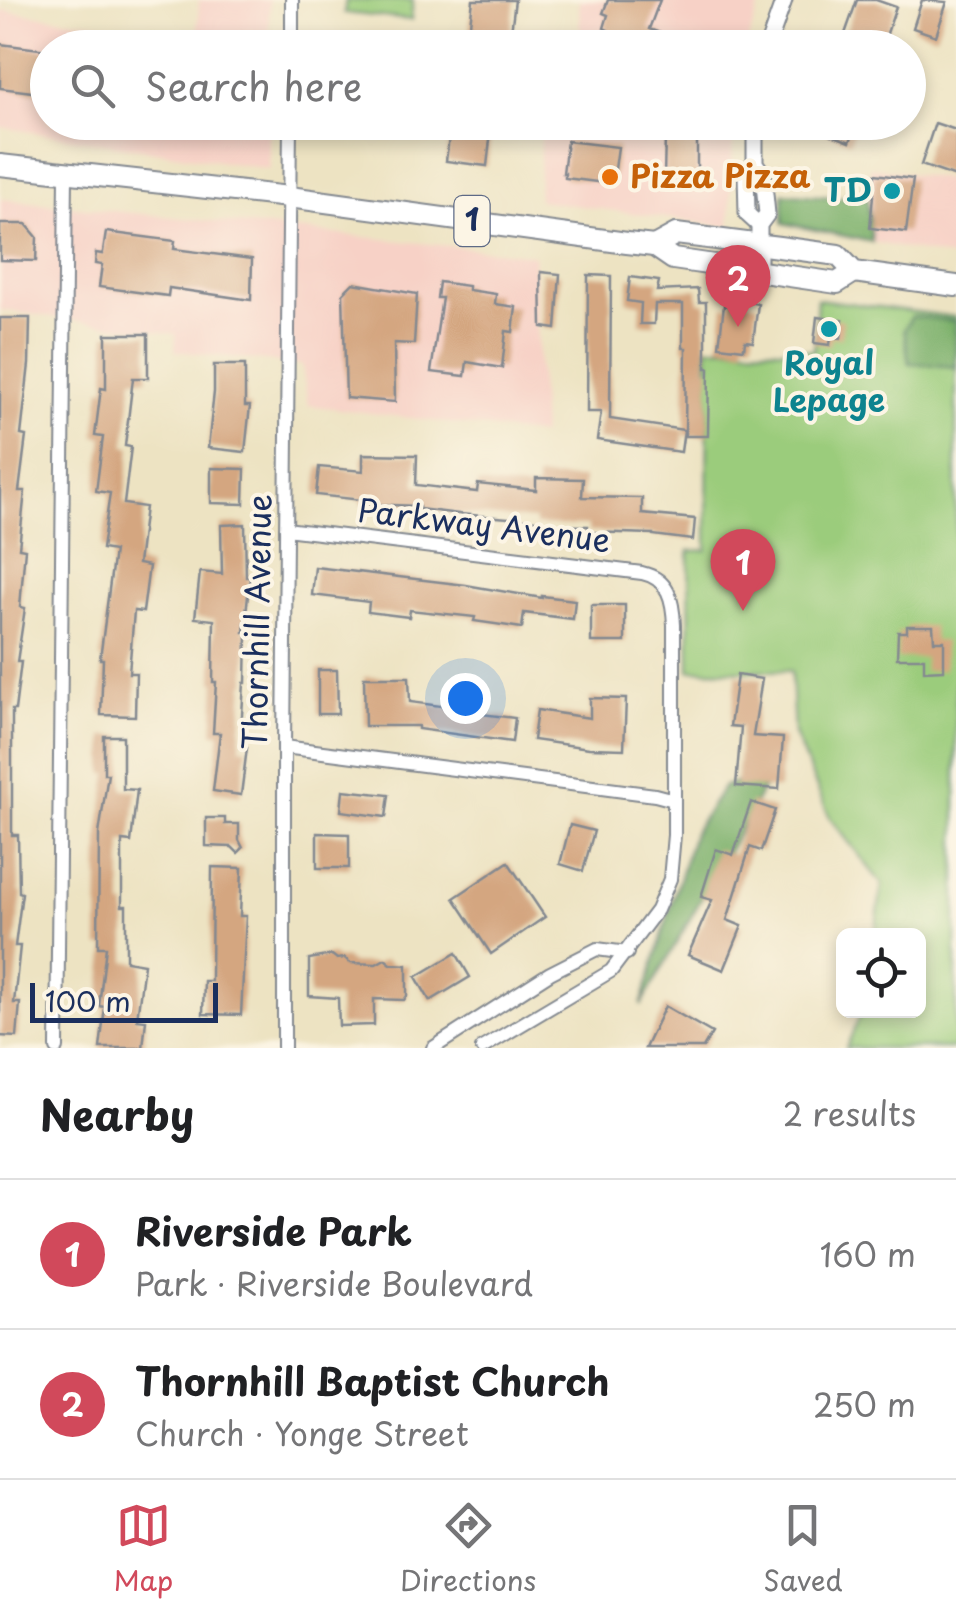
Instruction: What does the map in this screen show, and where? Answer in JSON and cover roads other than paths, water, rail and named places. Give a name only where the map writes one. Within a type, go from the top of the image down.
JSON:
[{"type":"main road","name":"1","points":[[0,166],[289,197],[654,246],[673,259],[838,283],[854,272]]},
{"type":"main road","name":"1","points":[[654,246],[676,234],[759,235],[838,255],[854,272],[956,286]]},
{"type":"street","points":[[292,0],[292,30]]},
{"type":"street","points":[[773,30],[784,0]]},
{"type":"street","name":"Thornhill Avenue","points":[[284,1048],[290,140]]},
{"type":"street","points":[[755,140],[756,163],[746,173],[747,214],[759,235],[758,272]]},
{"type":"street","points":[[57,1048],[66,174]]},
{"type":"street","name":"Parkway Avenue","points":[[286,530],[642,573],[656,578],[673,603],[674,800]]},
{"type":"street","points":[[284,747],[674,800],[670,879],[657,910],[627,953],[611,971],[482,1048]]},
{"type":"street","points":[[434,1048],[550,973],[597,949],[627,953]]},
{"type":"place","name":"Pizza Pizza","points":[[610,177]]},
{"type":"place","name":"TD","points":[[892,191]]},
{"type":"place","name":"Thornhill Baptist Church","points":[[738,327]]},
{"type":"place","name":"Royal Lepage","points":[[829,329]]},
{"type":"place","name":"Riverside Park","points":[[743,611]]}]
